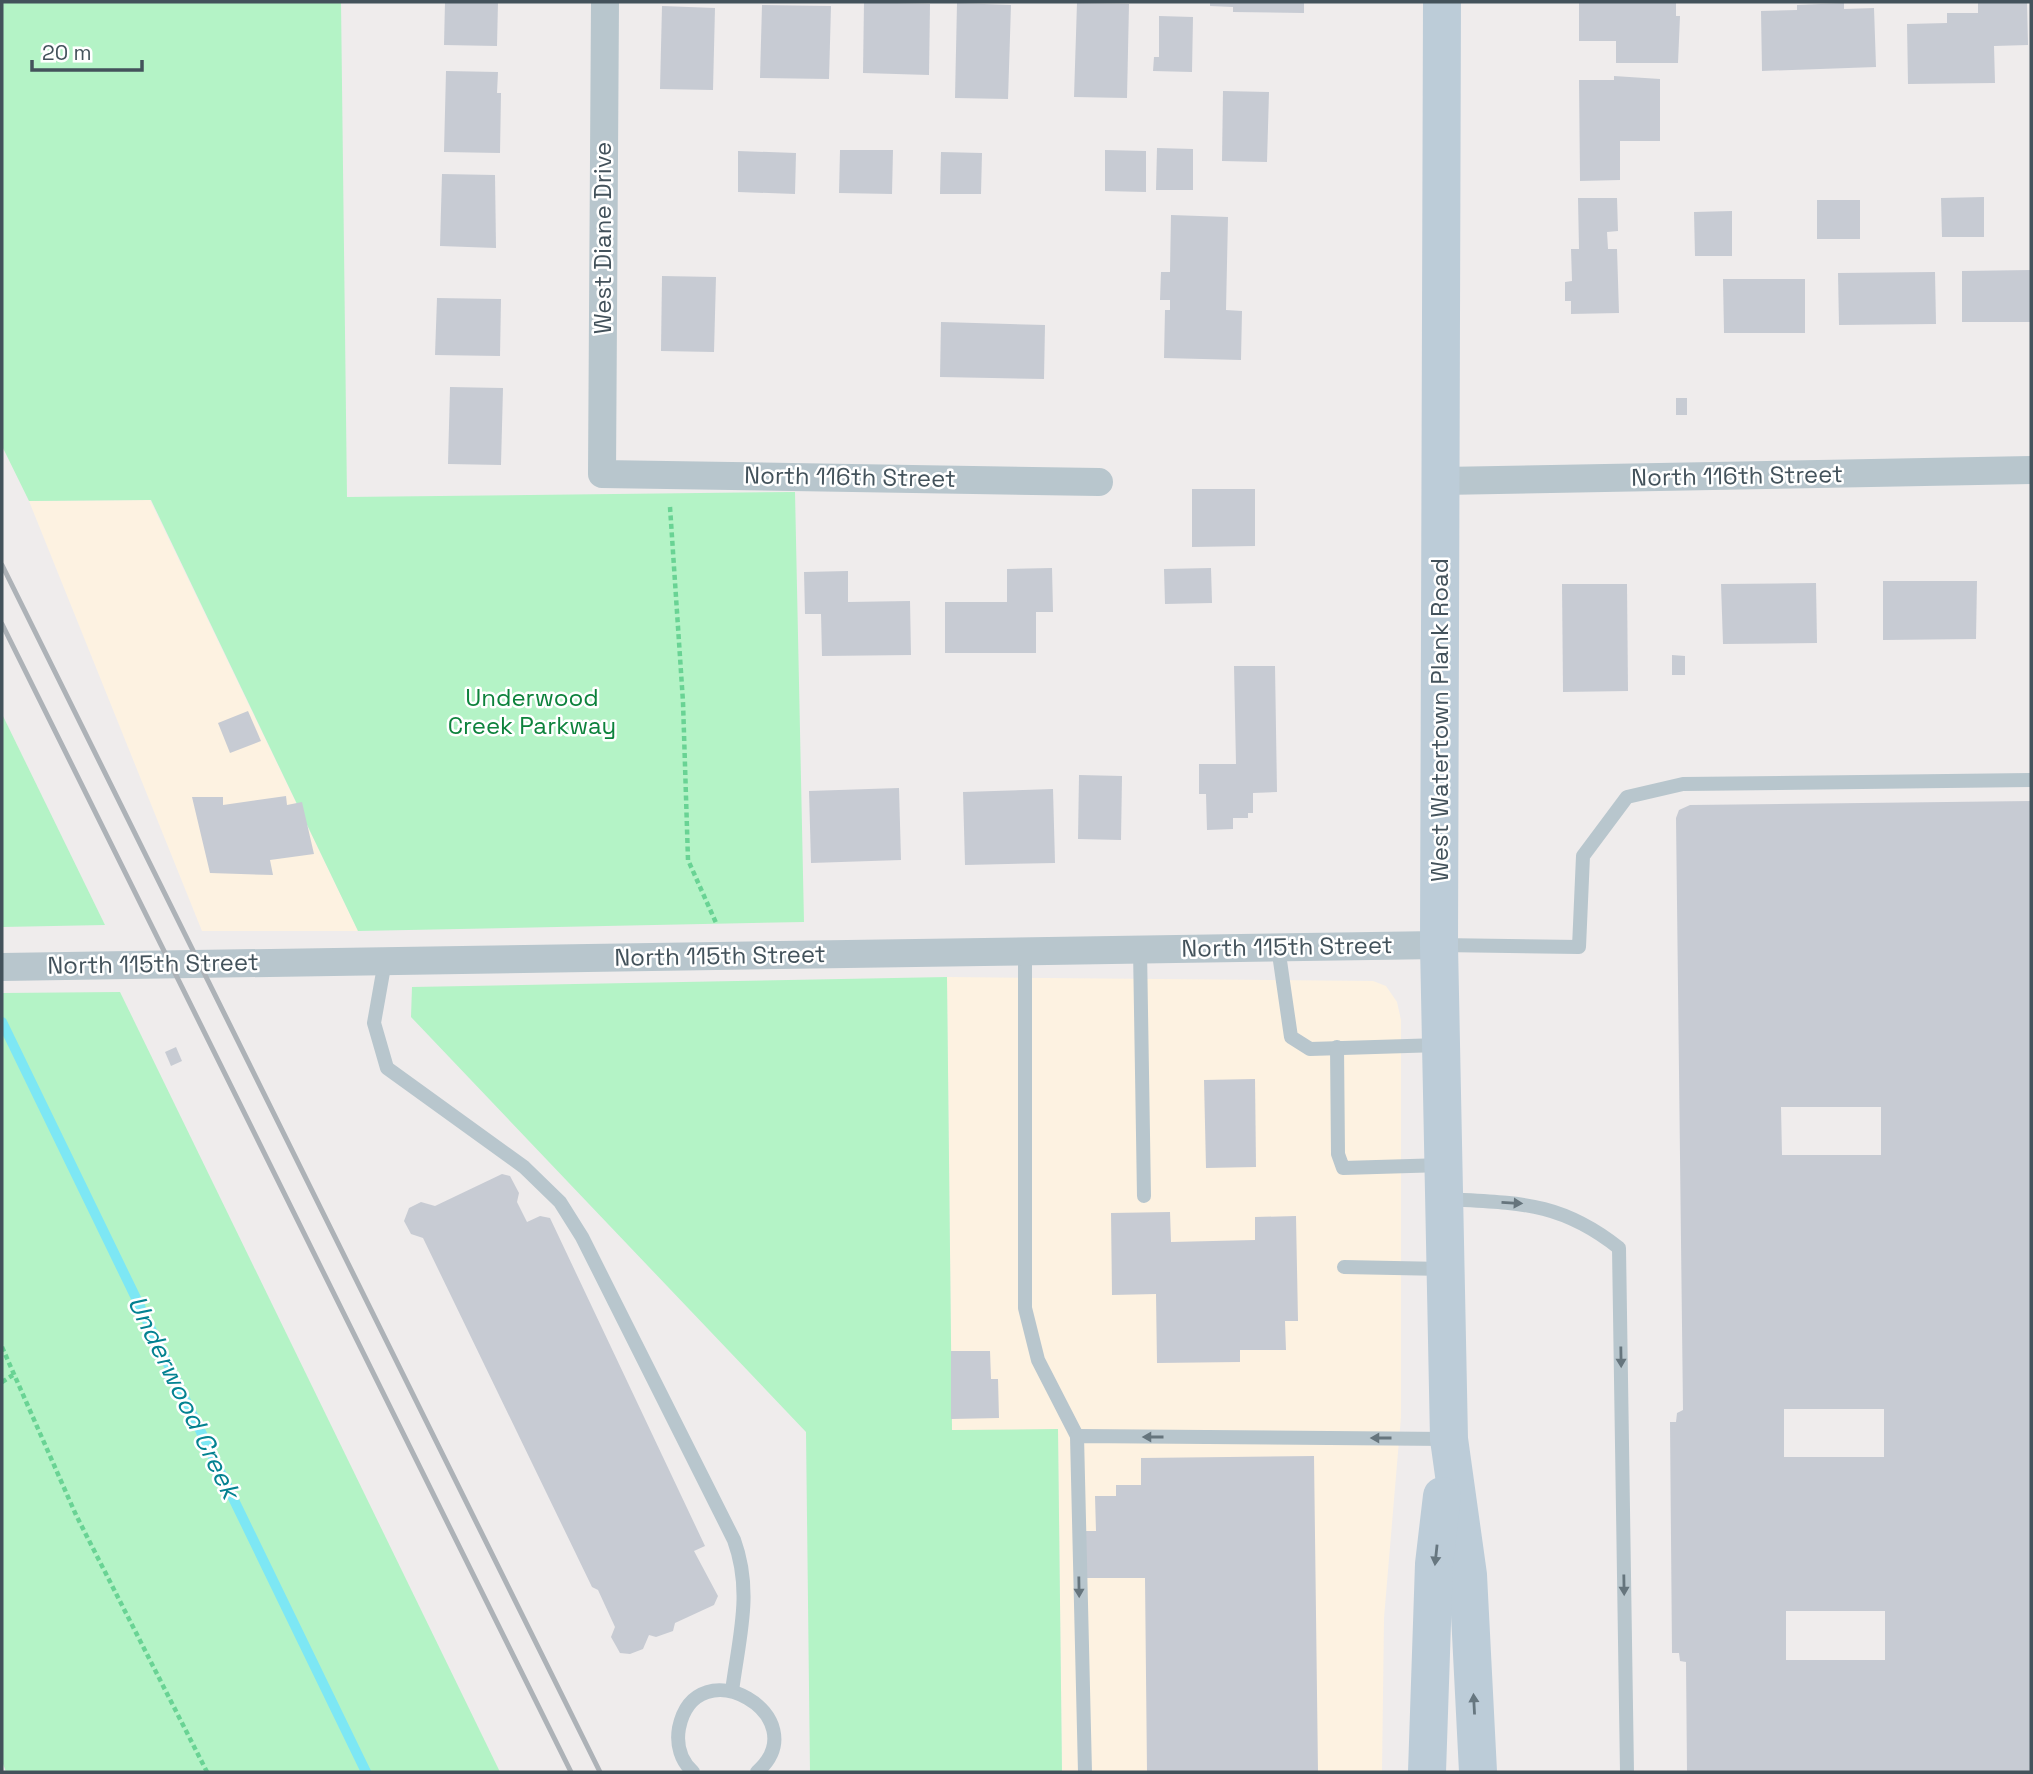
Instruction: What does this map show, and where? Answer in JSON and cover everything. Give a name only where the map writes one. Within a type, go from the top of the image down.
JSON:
[{"type":"street","name":"West Diane Drive","points":[[602,474],[605,2]]},
{"type":"street","name":"West Watertown Plank Road","points":[[1442,2],[1441,1045],[1449,1438],[1468,1575],[1478,1772]]},
{"type":"street","name":"North 116th Street","points":[[1442,481],[2031,470]]},
{"type":"street","name":"North 116th Street","points":[[602,474],[1099,482]]},
{"type":"street","name":"North 115th Street","points":[[9,967],[1439,945]]},
{"type":"street","name":"West Watertown Plank Road","points":[[1427,1772],[1434,1564],[1449,1438]]},
{"type":"lane","points":[[1439,945],[1579,947],[1583,856],[1627,797],[1683,784],[2031,780]]},
{"type":"lane","points":[[1278,947],[1291,1037],[1310,1049],[1441,1045]]},
{"type":"lane","points":[[1140,949],[1144,1196]]},
{"type":"lane","points":[[1025,951],[1025,1308],[1038,1360],[1077,1436],[1085,1772]]},
{"type":"lane","points":[[385,961],[374,1023],[387,1068],[524,1167],[560,1202],[582,1237],[734,1539],[744,1567],[746,1588],[732,1691]]},
{"type":"lane","points":[[1337,1047],[1338,1154],[1343,1168],[1444,1182],[1531,1204],[1564,1214],[1596,1230],[1619,1248],[1627,1772]]},
{"type":"lane","points":[[1344,1267],[1446,1269]]},
{"type":"lane","points":[[1077,1436],[1449,1438]]},
{"type":"lane","points":[[693,1772],[681,1758],[678,1746],[680,1722],[693,1702],[714,1691],[732,1691],[749,1696],[758,1703],[772,1728],[769,1756],[757,1772]]},
{"type":"path","points":[[667,474],[683,702],[688,860],[730,955]]},
{"type":"path","points":[[2,1347],[76,1515],[208,1772]]},
{"type":"path","points":[[2,1382],[13,1375]]},
{"type":"shaded area","points":[[150,500],[358,931],[202,931],[29,501]]},
{"type":"shaded area","points":[[947,977],[1373,981],[1386,986],[1397,1002],[1401,1020],[1401,1417],[1384,1618],[1382,1772],[1062,1772],[1058,1430],[952,1431]]},
{"type":"green space","name":"Underwood Creek Parkway","points":[[2,2],[341,2],[347,497],[795,492],[804,922],[358,931],[151,500],[29,501],[2,446]]},
{"type":"green space","points":[[2,714],[105,925],[2,927]]},
{"type":"green space","points":[[947,977],[952,1430],[1058,1429],[1062,1772],[810,1772],[806,1432],[411,1017],[412,987]]},
{"type":"green space","points":[[120,992],[500,1772],[6,1772],[2,1761],[2,993]]},
{"type":"building","points":[[445,2],[498,2],[497,46],[444,45]]},
{"type":"building","points":[[864,2],[930,4],[929,75],[863,73]]},
{"type":"building","points":[[1210,2],[1304,2],[1304,13],[1233,12],[1233,7],[1210,6]]},
{"type":"building","points":[[1579,2],[1676,2],[1676,16],[1680,16],[1678,63],[1616,63],[1616,41],[1579,41]]},
{"type":"building","points":[[1978,2],[2027,2],[2028,45],[1994,46],[1995,83],[1908,84],[1907,24],[1947,23],[1947,13],[1978,13]]},
{"type":"building","points":[[957,3],[1011,5],[1008,99],[955,98]]},
{"type":"building","points":[[1077,3],[1129,4],[1127,98],[1074,97]]},
{"type":"building","points":[[1844,3],[1844,9],[1874,8],[1876,67],[1762,71],[1761,11],[1797,10],[1797,5]]},
{"type":"building","points":[[762,5],[831,6],[829,79],[760,78]]},
{"type":"building","points":[[662,6],[715,8],[713,90],[660,89]]},
{"type":"building","points":[[1159,16],[1193,17],[1192,72],[1153,71],[1154,57],[1159,57]]},
{"type":"building","points":[[446,71],[498,72],[497,93],[501,93],[500,153],[444,152]]},
{"type":"building","points":[[1614,76],[1660,79],[1660,141],[1620,141],[1620,180],[1580,181],[1579,80],[1614,80]]},
{"type":"building","points":[[1223,91],[1269,92],[1267,162],[1222,161]]},
{"type":"building","points":[[1157,148],[1193,149],[1193,190],[1156,190]]},
{"type":"building","points":[[840,150],[893,150],[892,194],[839,193]]},
{"type":"building","points":[[1105,150],[1146,151],[1146,192],[1105,191]]},
{"type":"building","points":[[738,151],[796,153],[795,194],[738,192]]},
{"type":"building","points":[[941,152],[982,153],[981,194],[940,194]]},
{"type":"building","points":[[442,174],[495,175],[496,248],[440,246]]},
{"type":"building","points":[[1984,197],[1984,237],[1942,237],[1941,198]]},
{"type":"building","points":[[1578,198],[1617,198],[1618,231],[1607,232],[1608,249],[1617,249],[1619,313],[1571,314],[1571,301],[1565,301],[1565,282],[1572,281],[1571,249],[1579,249]]},
{"type":"building","points":[[1817,200],[1860,200],[1860,239],[1817,239]]},
{"type":"building","points":[[1732,211],[1732,256],[1695,256],[1694,212]]},
{"type":"building","points":[[1171,215],[1228,217],[1226,310],[1242,311],[1241,360],[1164,358],[1165,310],[1170,310],[1170,300],[1160,300],[1161,272],[1170,272]]},
{"type":"building","points":[[2031,270],[2031,322],[1962,322],[1962,271]]},
{"type":"building","points":[[1935,272],[1936,324],[1839,325],[1838,273]]},
{"type":"building","points":[[662,276],[716,277],[714,352],[661,351]]},
{"type":"building","points":[[1723,279],[1805,279],[1805,333],[1724,333]]},
{"type":"building","points":[[437,298],[501,299],[500,356],[435,355]]},
{"type":"building","points":[[941,322],[1045,325],[1044,379],[940,377]]},
{"type":"building","points":[[450,387],[503,388],[501,465],[448,464]]},
{"type":"building","points":[[1676,398],[1687,398],[1687,415],[1676,415]]},
{"type":"building","points":[[1192,489],[1255,489],[1255,546],[1192,547]]},
{"type":"building","points":[[1052,568],[1053,612],[1036,612],[1036,653],[945,653],[945,602],[1007,602],[1007,569]]},
{"type":"building","points":[[1211,568],[1212,603],[1165,604],[1164,569]]},
{"type":"building","points":[[848,571],[848,602],[910,601],[911,655],[822,656],[821,614],[805,614],[804,572]]},
{"type":"building","points":[[1883,581],[1977,581],[1976,639],[1883,640]]},
{"type":"building","points":[[1816,583],[1817,643],[1723,644],[1721,584]]},
{"type":"building","points":[[1562,584],[1627,584],[1628,691],[1563,692]]},
{"type":"building","points":[[1672,655],[1685,656],[1685,675],[1672,675]]},
{"type":"building","points":[[1234,666],[1275,666],[1277,792],[1253,793],[1253,813],[1248,813],[1248,818],[1233,818],[1233,829],[1207,830],[1206,794],[1199,794],[1199,764],[1236,764]]},
{"type":"building","points":[[248,711],[261,741],[230,753],[218,723]]},
{"type":"building","points":[[1079,775],[1122,776],[1121,840],[1078,839]]},
{"type":"building","points":[[899,788],[901,860],[811,863],[809,791]]},
{"type":"building","points":[[1053,789],[1055,863],[965,865],[963,792]]},
{"type":"building","points":[[286,796],[287,805],[302,802],[314,854],[270,860],[273,875],[210,873],[192,797],[223,797],[223,805]]},
{"type":"building","points":[[2031,801],[2031,1772],[1687,1772],[1686,1662],[1680,1661],[1679,1653],[1672,1653],[1670,1422],[1676,1422],[1677,1413],[1683,1410],[1676,818],[1679,810],[1690,805]],"holes":[[[1781,1107],[1881,1107],[1881,1155],[1782,1155]],[[1784,1409],[1884,1409],[1884,1457],[1784,1457]],[[1786,1611],[1885,1611],[1885,1660],[1786,1660]]]},
{"type":"building","points":[[176,1047],[182,1061],[171,1066],[165,1052]]},
{"type":"building","points":[[1255,1079],[1256,1167],[1206,1168],[1204,1080]]},
{"type":"building","points":[[502,1174],[510,1176],[519,1193],[517,1202],[527,1222],[540,1216],[550,1218],[705,1546],[694,1551],[718,1596],[714,1605],[675,1623],[673,1631],[656,1637],[649,1635],[643,1649],[630,1654],[620,1653],[611,1637],[615,1627],[598,1590],[592,1587],[423,1238],[411,1234],[404,1221],[409,1208],[421,1202],[435,1206]]},
{"type":"building","points":[[1170,1212],[1171,1242],[1255,1240],[1255,1217],[1296,1216],[1298,1321],[1285,1321],[1286,1350],[1240,1350],[1240,1362],[1157,1363],[1156,1294],[1112,1295],[1111,1213]]},
{"type":"building","points":[[951,1351],[990,1351],[991,1379],[998,1379],[999,1418],[951,1419]]},
{"type":"building","points":[[1314,1456],[1318,1772],[1147,1772],[1145,1578],[1084,1578],[1084,1531],[1096,1531],[1095,1496],[1116,1496],[1116,1485],[1141,1485],[1141,1458]]},
{"type":"waterway","name":"Underwood Creek","points":[[2,1022],[366,1772]]},
{"type":"railway","points":[[2,565],[600,1772]]},
{"type":"railway","points":[[2,624],[571,1772]]}]
